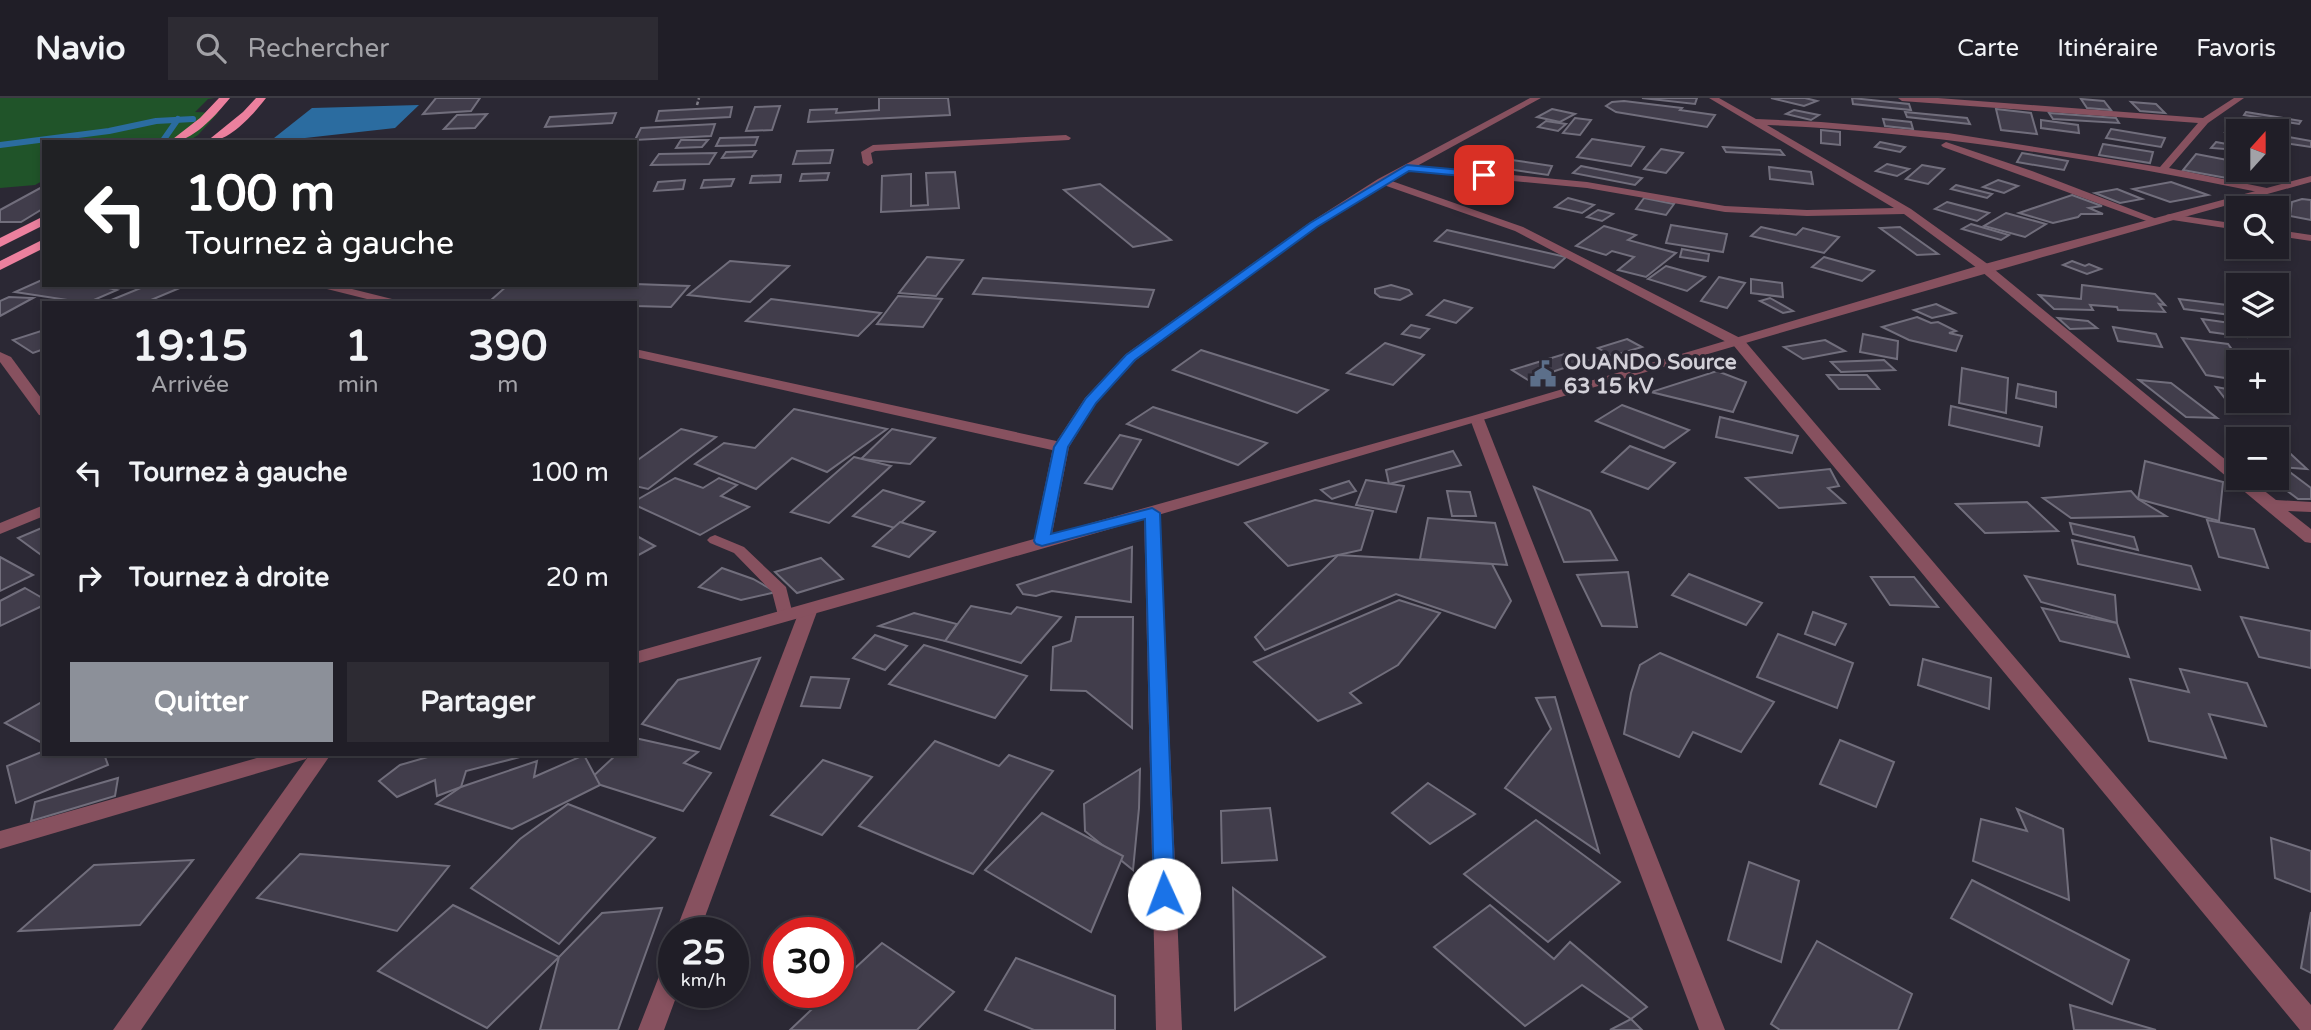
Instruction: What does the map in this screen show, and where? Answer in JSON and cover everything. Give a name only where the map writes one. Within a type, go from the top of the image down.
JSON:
[{"type":"highway","points":[[177,140],[204,120],[225,98]]},
{"type":"highway","points":[[214,140],[247,114],[261,98]]},
{"type":"highway","points":[[0,243],[42,221]]},
{"type":"highway","points":[[0,266],[42,244]]},
{"type":"street","points":[[1042,541],[1061,447],[1090,401],[1131,357],[1313,225],[1382,181],[1537,98]]},
{"type":"street","points":[[1713,98],[1908,211],[1985,268],[2311,538]]},
{"type":"street","points":[[1902,98],[2205,121]]},
{"type":"street","points":[[2164,169],[2205,121],[2240,98]]},
{"type":"street","points":[[1756,122],[1888,130],[2164,169],[2263,190]]},
{"type":"street","points":[[1888,130],[2001,164],[2163,219],[2226,226]]},
{"type":"street","points":[[868,163],[866,152],[873,148],[1066,138]]},
{"type":"street","points":[[1407,168],[1587,185],[1725,209],[1807,213],[1908,211]]},
{"type":"street","points":[[637,657],[1042,541],[1152,513],[1739,343],[1985,268],[2311,179]]},
{"type":"street","points":[[1382,181],[1519,229],[1739,343],[2311,1024]]},
{"type":"street","points":[[2289,235],[2311,238]]},
{"type":"street","points":[[326,287],[393,301]]},
{"type":"street","points":[[637,353],[1061,447]]},
{"type":"street","points":[[0,356],[6,359],[42,409]]},
{"type":"street","points":[[1477,419],[1712,1030]]},
{"type":"street","points":[[2270,505],[2311,507]]},
{"type":"street","points":[[0,528],[42,511]]},
{"type":"street","points":[[1152,513],[1169,1030]]},
{"type":"street","points":[[693,917],[809,609]]},
{"type":"street","points":[[0,840],[292,756]]},
{"type":"street","points":[[126,1030],[320,756]]},
{"type":"street","points":[[651,1030],[659,1008]]},
{"type":"lane","points":[[715,540],[739,550],[780,592],[785,615]]},
{"type":"path","points":[[697,105],[699,98]]},
{"type":"green space","points":[[0,98],[215,98],[208,99],[195,112],[218,113],[190,140],[42,140],[42,181],[35,185],[0,188]]},
{"type":"water","points":[[419,105],[395,128],[272,140],[312,108]]},
{"type":"building","points":[[436,98],[480,98],[471,111],[423,114]]},
{"type":"building","points":[[879,98],[948,98],[950,115],[808,122],[810,110],[837,109],[836,113],[879,110]]},
{"type":"building","points":[[1642,98],[1697,98],[1695,104]]},
{"type":"building","points":[[1771,98],[1805,98],[1817,101],[1804,106]]},
{"type":"building","points":[[1852,98],[1909,104],[1911,110],[1853,104]]},
{"type":"building","points":[[2081,99],[2104,101],[2111,110],[2087,108]]},
{"type":"building","points":[[1624,101],[1715,115],[1707,127],[1616,112],[1606,106],[1612,102]]},
{"type":"building","points":[[2131,102],[2156,104],[2165,113],[2140,111]]},
{"type":"building","points":[[780,106],[772,130],[746,131],[755,107]]},
{"type":"building","points":[[732,107],[730,117],[656,121],[659,111]]},
{"type":"building","points":[[1552,109],[1575,114],[1560,122],[1537,117]]},
{"type":"building","points":[[1996,109],[2031,113],[2037,134],[2001,130]]},
{"type":"building","points":[[1794,110],[1819,115],[1811,120],[1786,114]]},
{"type":"building","points":[[1905,112],[1967,118],[1970,124],[1907,117]]},
{"type":"building","points":[[2246,112],[2289,119],[2268,119],[2244,115]]},
{"type":"building","points":[[616,113],[612,123],[545,127],[550,117]]},
{"type":"building","points":[[2049,113],[2116,118],[2119,123],[2053,119]]},
{"type":"building","points":[[487,114],[475,128],[444,129],[457,115]]},
{"type":"building","points":[[1575,118],[1591,120],[1580,135],[1563,133]]},
{"type":"building","points":[[1883,119],[1911,122],[1913,129],[1885,126]]},
{"type":"building","points":[[2289,119],[2301,121],[2299,124],[2289,122]]},
{"type":"building","points":[[2041,120],[2078,125],[2079,133],[2041,128]]},
{"type":"building","points":[[1546,121],[1566,124],[1558,131],[1538,127]]},
{"type":"building","points":[[715,124],[711,136],[635,140],[641,128]]},
{"type":"building","points":[[2111,129],[2165,138],[2161,147],[2106,138]]},
{"type":"building","points":[[1821,130],[1840,132],[1840,145],[1821,143]]},
{"type":"building","points":[[758,137],[755,145],[716,146],[720,138]]},
{"type":"building","points":[[2289,137],[2311,141],[2311,147],[2289,144]]},
{"type":"building","points":[[1592,139],[1644,147],[1631,166],[1577,157]]},
{"type":"building","points":[[681,140],[708,140],[702,147],[676,148]]},
{"type":"building","points":[[1880,142],[1905,147],[1900,152],[1875,147]]},
{"type":"building","points":[[2216,142],[2226,144],[2226,149],[2211,148]]},
{"type":"building","points":[[2103,144],[2153,152],[2150,163],[2099,155]]},
{"type":"building","points":[[1723,147],[1780,150],[1784,155],[1726,152]]},
{"type":"building","points":[[1485,149],[1508,153],[1490,166],[1467,161]]},
{"type":"building","points":[[1661,149],[1683,153],[1666,173],[1644,169]]},
{"type":"building","points":[[833,150],[830,163],[793,164],[797,151]]},
{"type":"building","points":[[756,151],[752,157],[722,158],[726,152]]},
{"type":"building","points":[[716,153],[709,164],[651,165],[659,154]]},
{"type":"building","points":[[2022,153],[2068,161],[2064,170],[2017,162]]},
{"type":"building","points":[[2196,154],[2226,160],[2226,178],[2183,170]]},
{"type":"building","points":[[1512,160],[1552,166],[1548,175],[1507,169]]},
{"type":"building","points":[[1887,164],[1909,169],[1897,176],[1876,171]]},
{"type":"building","points":[[1922,165],[1944,169],[1928,184],[1906,179]]},
{"type":"building","points":[[1581,166],[1642,178],[1635,185],[1573,173]]},
{"type":"building","points":[[1769,167],[1811,172],[1813,184],[1770,179]]},
{"type":"building","points":[[955,172],[959,208],[881,212],[882,176],[911,174],[911,206],[928,205],[926,173]]},
{"type":"building","points":[[829,173],[827,180],[800,181],[802,174]]},
{"type":"building","points":[[781,175],[780,182],[750,183],[752,176]]},
{"type":"building","points":[[734,179],[731,186],[701,188],[704,180]]},
{"type":"building","points":[[685,180],[683,189],[654,191],[658,182]]},
{"type":"building","points":[[1998,180],[2018,186],[2004,193],[1983,187]]},
{"type":"building","points":[[2171,182],[2208,195],[2170,202],[2133,189]]},
{"type":"building","points":[[1100,184],[1171,240],[1133,247],[1064,190]]},
{"type":"building","points":[[1956,185],[1992,194],[1987,198],[1951,189]]},
{"type":"building","points":[[42,187],[42,209],[21,222],[0,222],[0,210]]},
{"type":"building","points":[[2117,189],[2142,199],[2120,203],[2095,193]]},
{"type":"building","points":[[2072,195],[2102,206],[2089,208],[2103,214],[2081,214],[2053,223],[2019,213]]},
{"type":"building","points":[[1568,198],[1594,205],[1582,213],[1555,207]]},
{"type":"building","points":[[1644,198],[1674,204],[1666,215],[1636,209]]},
{"type":"building","points":[[2311,200],[2311,220],[2290,216],[2292,202]]},
{"type":"building","points":[[1947,202],[1989,213],[1977,221],[1935,209]]},
{"type":"building","points":[[1598,210],[1613,214],[1602,221],[1587,217]]},
{"type":"building","points":[[2006,213],[2046,224],[2025,237],[1984,226]]},
{"type":"building","points":[[1971,224],[2009,235],[2001,240],[1962,229]]},
{"type":"building","points":[[1671,225],[1727,234],[1723,252],[1666,243]]},
{"type":"building","points":[[1604,226],[1636,235],[1628,240],[1676,253],[1646,277],[1618,270],[1634,257],[1612,251],[1606,255],[1576,246]]},
{"type":"building","points":[[1761,227],[1796,235],[1803,228],[1839,237],[1824,253],[1751,236]]},
{"type":"building","points":[[1900,227],[1938,254],[1917,255],[1880,228]]},
{"type":"building","points":[[1447,230],[1566,257],[1554,268],[1435,241]]},
{"type":"building","points":[[1682,249],[1709,254],[1708,261],[1680,257]]},
{"type":"building","points":[[927,257],[963,260],[936,296],[899,293]]},
{"type":"building","points":[[1824,257],[1874,271],[1862,281],[1812,267]]},
{"type":"building","points":[[730,261],[789,266],[750,302],[688,295]]},
{"type":"building","points":[[2072,261],[2101,269],[2087,274],[2063,265]]},
{"type":"building","points":[[1666,266],[1705,277],[1687,291],[1648,279]]},
{"type":"building","points":[[1719,277],[1745,283],[1727,308],[1701,301]]},
{"type":"building","points":[[983,278],[1154,290],[1148,307],[973,294]]},
{"type":"building","points":[[1751,279],[1782,283],[1783,297],[1751,293]]},
{"type":"building","points":[[42,280],[42,287],[104,287],[117,290],[92,301],[15,292]]},
{"type":"building","points":[[637,284],[689,286],[671,307],[637,306],[637,301],[491,300],[506,287],[637,287]]},
{"type":"building","points":[[1391,285],[1409,290],[1412,294],[1400,300],[1380,297],[1375,293],[1375,289]]},
{"type":"building","points":[[2082,285],[2155,294],[2165,305],[2159,304],[2165,312],[2118,310],[2117,307],[2090,305],[2093,310],[2054,309],[2039,295],[2081,299]]},
{"type":"building","points":[[143,287],[182,287],[149,301],[109,301]]},
{"type":"building","points":[[898,296],[942,299],[923,327],[877,324]]},
{"type":"building","points":[[9,297],[33,298],[0,316],[0,301]]},
{"type":"building","points":[[1770,298],[1793,311],[1783,313],[1760,301]]},
{"type":"building","points":[[771,299],[881,313],[858,336],[746,321]]},
{"type":"building","points":[[2179,299],[2226,305],[2226,314],[2184,309]]},
{"type":"building","points":[[1444,300],[1472,308],[1456,323],[1427,315]]},
{"type":"building","points":[[1936,304],[1955,313],[1932,318],[1914,310]]},
{"type":"building","points":[[1917,317],[1931,323],[1938,322],[1956,331],[1949,333],[1962,336],[1956,351],[1909,340],[1882,327]]},
{"type":"building","points":[[2058,318],[2088,321],[2097,328],[2070,329]]},
{"type":"building","points":[[2202,319],[2226,322],[2226,334],[2210,332]]},
{"type":"building","points":[[1411,325],[1429,329],[1420,338],[1402,334]]},
{"type":"building","points":[[2113,327],[2156,334],[2162,347],[2118,341]]},
{"type":"building","points":[[42,331],[42,350],[33,353],[13,340]]},
{"type":"building","points":[[1863,334],[1898,341],[1897,359],[1860,352]]},
{"type":"building","points":[[2182,338],[2228,344],[2232,350],[2226,350],[2226,378],[2206,375]]},
{"type":"building","points":[[1627,339],[1642,347],[1612,356],[1598,348]]},
{"type":"building","points":[[1825,340],[1845,351],[1803,359],[1784,347]]},
{"type":"building","points":[[1385,343],[1424,355],[1393,385],[1347,373]]},
{"type":"building","points":[[1201,350],[1328,390],[1297,413],[1173,370]]},
{"type":"building","points":[[1571,352],[1588,360],[1528,380],[1512,370]]},
{"type":"building","points":[[1884,360],[1895,370],[1841,372],[1831,362]]},
{"type":"building","points":[[1962,368],[2008,378],[2006,413],[1959,403]]},
{"type":"building","points":[[1717,371],[1746,382],[1733,412],[1651,392]]},
{"type":"building","points":[[1827,375],[1867,375],[1879,389],[1839,389]]},
{"type":"building","points":[[2139,380],[2171,383],[2217,418],[2186,417]]},
{"type":"building","points":[[2018,384],[2056,392],[2056,407],[2016,398]]},
{"type":"building","points":[[2216,387],[2226,389],[2226,400]]},
{"type":"building","points":[[1622,405],[1689,430],[1664,448],[1596,421]]},
{"type":"building","points":[[1951,406],[2042,427],[2039,446],[1949,425]]},
{"type":"building","points":[[1153,407],[1267,443],[1238,465],[1127,424]]},
{"type":"building","points":[[794,409],[887,429],[827,472],[792,458],[756,489],[695,464],[724,443],[755,448]]},
{"type":"building","points":[[1720,417],[1798,436],[1792,453],[1716,437]]},
{"type":"building","points":[[681,429],[716,437],[648,489],[637,486],[637,461]]},
{"type":"building","points":[[892,429],[935,438],[910,464],[861,459]]},
{"type":"building","points":[[1120,435],[1141,440],[1112,489],[1085,483]]},
{"type":"building","points":[[1630,446],[1675,463],[1648,489],[1602,472]]},
{"type":"building","points":[[1453,451],[1461,465],[1389,484],[1386,470]]},
{"type":"building","points":[[2289,452],[2307,469],[2289,468]]},
{"type":"building","points":[[854,457],[891,466],[829,523],[791,512]]},
{"type":"building","points":[[2145,461],[2223,482],[2219,521],[2138,499]]},
{"type":"building","points":[[1830,469],[1839,486],[1828,488],[1845,503],[1779,508],[1746,478]]},
{"type":"building","points":[[2289,472],[2311,488],[2311,499],[2298,499],[2286,490],[2289,490]]},
{"type":"building","points":[[675,478],[703,488],[719,478],[737,485],[721,496],[749,507],[700,535],[637,506],[637,500]]},
{"type":"building","points":[[1366,480],[1404,486],[1396,512],[1356,505]]},
{"type":"building","points":[[1349,481],[1356,491],[1332,499],[1321,490]]},
{"type":"building","points":[[1534,487],[1590,511],[1617,560],[1564,562]]},
{"type":"building","points":[[883,490],[924,502],[895,528],[853,516]]},
{"type":"building","points":[[1447,491],[1470,492],[1476,516],[1452,516]]},
{"type":"building","points":[[2131,491],[2138,499],[2166,516],[2071,518],[2043,498]]},
{"type":"building","points":[[1315,500],[1373,511],[1361,550],[1288,566],[1245,523]]},
{"type":"building","points":[[2027,502],[2058,531],[1985,533],[1956,504]]},
{"type":"building","points":[[1428,518],[1495,523],[1507,565],[1420,559]]},
{"type":"building","points":[[2207,520],[2254,529],[2268,568],[2219,557]]},
{"type":"building","points":[[900,522],[935,532],[909,557],[873,546]]},
{"type":"building","points":[[2070,523],[2134,537],[2138,550],[2073,534]]},
{"type":"building","points":[[42,528],[42,556],[18,538]]},
{"type":"building","points":[[637,536],[655,546],[637,556]]},
{"type":"building","points":[[2072,540],[2191,566],[2200,590],[2078,564]]},
{"type":"building","points":[[1132,547],[1131,602],[1052,591],[1036,596],[1023,594],[1017,585]]},
{"type":"building","points":[[1338,555],[1492,564],[1511,601],[1495,628],[1396,594],[1265,650],[1255,637]]},
{"type":"building","points":[[0,557],[33,575],[0,591]]},
{"type":"building","points":[[821,558],[843,579],[797,593],[775,572]]},
{"type":"building","points":[[722,568],[753,579],[776,592],[741,600],[699,587]]},
{"type":"building","points":[[1628,572],[1637,627],[1602,626],[1577,575]]},
{"type":"building","points":[[1689,574],[1762,603],[1746,625],[1672,595]]},
{"type":"building","points":[[2025,576],[2115,595],[2117,623],[2041,602]]},
{"type":"building","points":[[1871,577],[1914,577],[1938,607],[1890,605]]},
{"type":"building","points":[[25,588],[42,598],[42,606],[0,626],[0,601]]},
{"type":"building","points":[[1399,600],[1440,613],[1398,665],[1350,693],[1361,703],[1318,721],[1254,662]]},
{"type":"building","points":[[971,606],[1011,614],[1017,607],[1061,617],[1021,663],[945,641]]},
{"type":"building","points":[[2042,608],[2117,623],[2129,657],[2060,641]]},
{"type":"building","points":[[1813,612],[1846,624],[1835,645],[1805,634]]},
{"type":"building","points":[[914,613],[957,624],[945,641],[879,626]]},
{"type":"building","points":[[1076,617],[1133,617],[1132,728],[1086,691],[1051,690],[1053,647],[1071,641]]},
{"type":"building","points":[[2241,617],[2311,631],[2311,668],[2259,657]]},
{"type":"building","points":[[1778,634],[1853,663],[1837,708],[1757,677]]},
{"type":"building","points":[[875,635],[907,646],[885,670],[853,658]]},
{"type":"building","points":[[924,645],[1027,676],[995,718],[889,684]]},
{"type":"building","points":[[1660,653],[1774,702],[1741,752],[1693,732],[1679,757],[1624,734],[1631,693],[1640,665]]},
{"type":"building","points":[[760,658],[720,749],[642,724],[678,680]]},
{"type":"building","points":[[1923,659],[1991,678],[1989,709],[1918,685]]},
{"type":"building","points":[[2180,669],[2247,683],[2266,726],[2209,714],[2226,758],[2149,741],[2130,679],[2189,692]]},
{"type":"building","points":[[811,677],[849,679],[840,708],[801,706]]},
{"type":"building","points":[[1555,697],[1599,852],[1505,788],[1551,729],[1536,698]]},
{"type":"building","points":[[42,702],[42,743],[5,723]]},
{"type":"building","points":[[637,738],[698,752],[684,763],[711,773],[683,811],[588,781],[615,756],[637,756]]},
{"type":"building","points":[[1840,740],[1894,762],[1876,807],[1820,784]]},
{"type":"building","points":[[935,741],[999,766],[1009,755],[1053,771],[973,874],[859,826]]},
{"type":"building","points":[[42,752],[42,756],[105,756],[108,765],[16,803],[7,766]]},
{"type":"building","points":[[431,756],[520,756],[466,771],[461,787],[437,796],[435,780],[397,797],[379,781],[400,765]]},
{"type":"building","points":[[585,756],[600,785],[512,829],[436,804],[461,787],[537,761],[534,777]]},
{"type":"building","points":[[823,760],[872,777],[822,835],[771,815]]},
{"type":"building","points":[[1140,769],[1133,870],[1085,831],[1084,804]]},
{"type":"building","points":[[118,778],[115,796],[31,821],[35,802]]},
{"type":"building","points":[[1428,783],[1475,814],[1430,844],[1392,813]]},
{"type":"building","points":[[568,804],[655,838],[559,944],[471,888],[520,839]]},
{"type":"building","points":[[1270,808],[1277,860],[1222,863],[1221,811]]},
{"type":"building","points":[[2017,809],[2063,829],[2069,900],[1973,861],[1981,819],[2027,831]]},
{"type":"building","points":[[1042,813],[1123,856],[1091,932],[985,870]]},
{"type":"building","points":[[1536,820],[1620,882],[1548,942],[1464,874]]},
{"type":"building","points":[[2271,838],[2311,851],[2311,892],[2275,878]]},
{"type":"building","points":[[300,854],[449,866],[397,931],[257,898]]},
{"type":"building","points":[[193,860],[140,925],[19,931],[94,865]]},
{"type":"building","points":[[1749,862],[1799,881],[1781,962],[1728,940]]},
{"type":"building","points":[[1972,880],[2129,960],[2112,1004],[1951,918]]},
{"type":"building","points":[[1233,888],[1325,957],[1235,1010]]},
{"type":"building","points":[[453,905],[559,957],[487,1028],[378,971]]},
{"type":"building","points":[[1490,905],[1554,959],[1570,942],[1647,1007],[1631,1019],[1582,985],[1525,1026],[1434,947]]},
{"type":"building","points":[[662,908],[618,1030],[540,1030],[559,957],[602,913]]},
{"type":"building","points":[[2311,912],[2311,973],[2301,968]]},
{"type":"building","points":[[1817,941],[1912,994],[1898,1030],[1780,1030],[1771,1024]]},
{"type":"building","points":[[882,943],[954,992],[917,1030],[790,1030],[813,1008],[854,1008],[854,969]]},
{"type":"building","points":[[1016,958],[1115,996],[1115,1030],[1034,1030],[985,1010]]},
{"type":"building","points":[[2070,1005],[2156,1030],[2074,1030]]},
{"type":"building","points":[[1631,1019],[1642,1030],[1610,1030]]},
{"type":"waterway","points":[[177,120],[193,119]]},
{"type":"waterway","points":[[0,145],[177,120]]},
{"type":"waterway","points":[[163,140],[177,120]]},
{"type":"place","name":"OUANDO Source 63 15 kV","points":[[1543,374]]},
{"type":"route","points":[[1164,894],[1152,513],[1042,541],[1061,447],[1090,401],[1131,357],[1313,225],[1407,168],[1484,175]]}]
